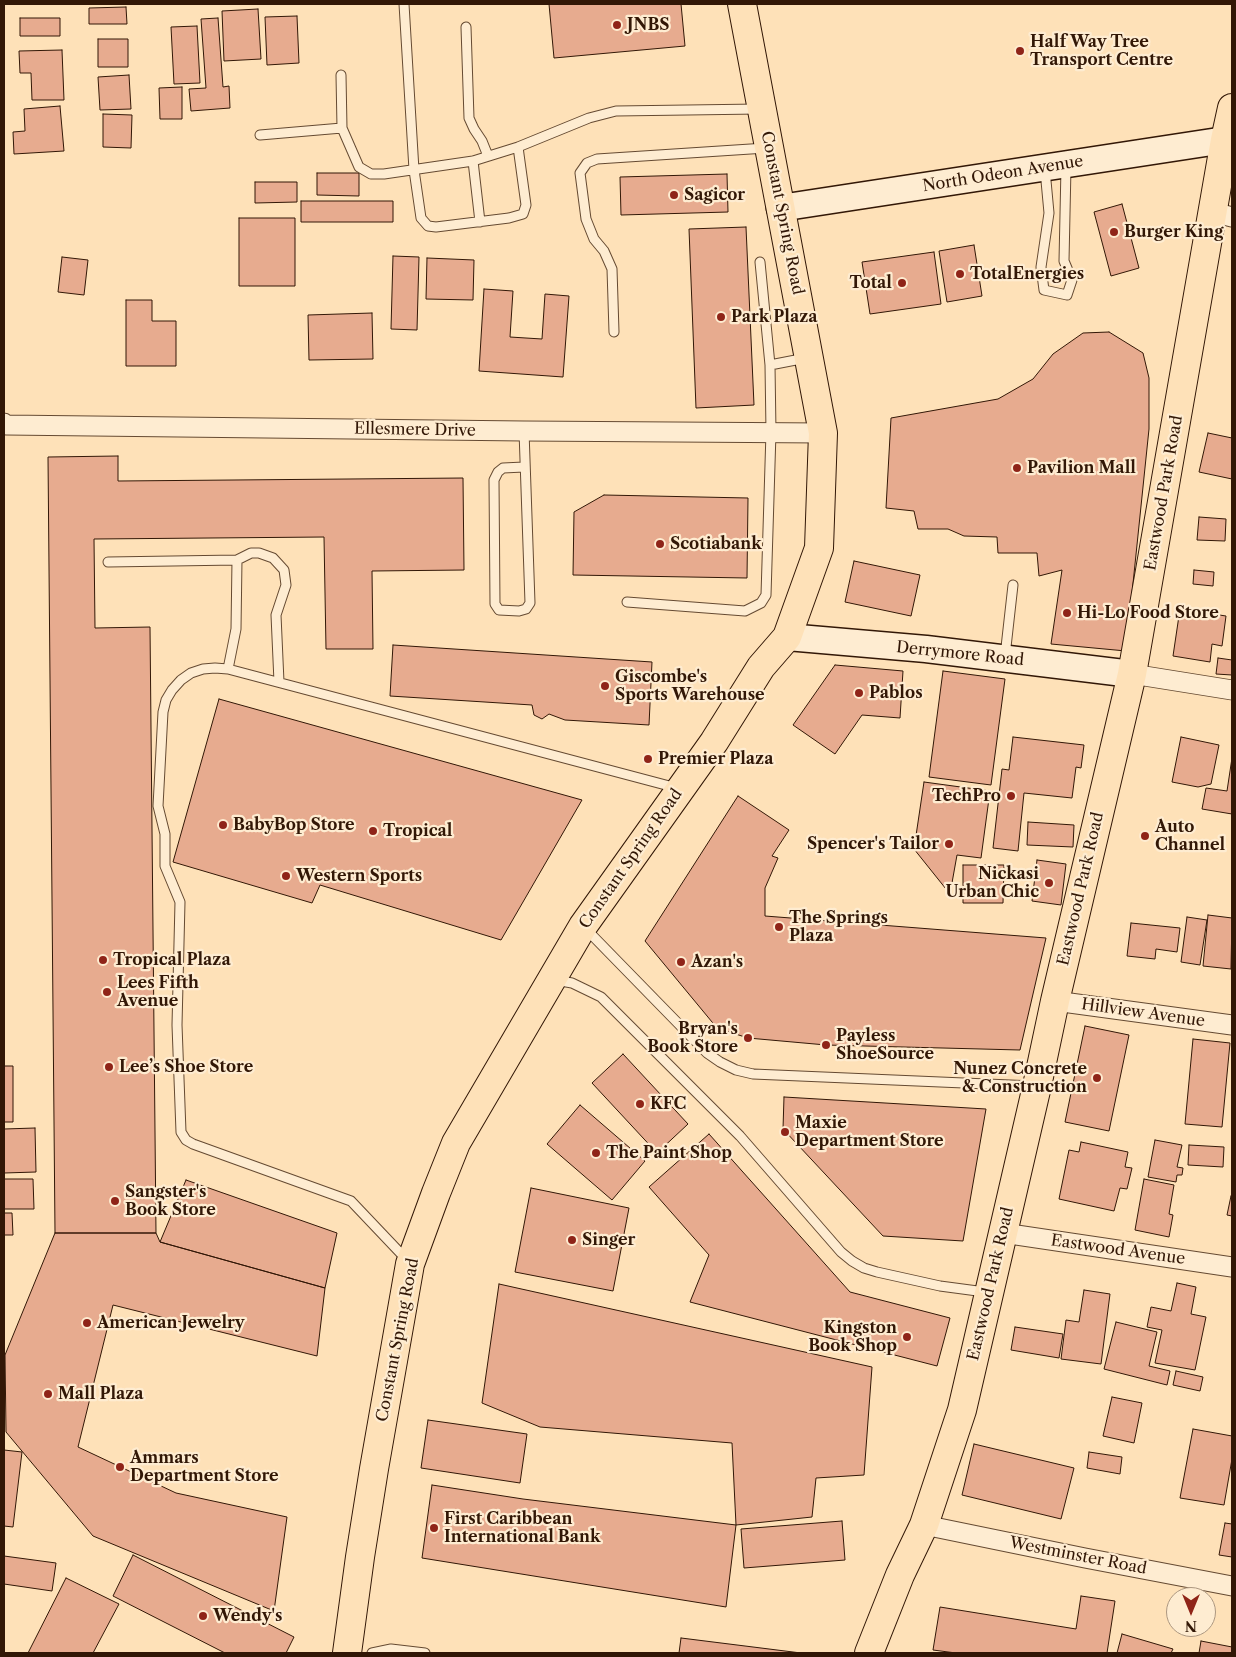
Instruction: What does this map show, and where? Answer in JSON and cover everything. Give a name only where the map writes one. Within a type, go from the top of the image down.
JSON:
[{"type":"main road","name":"Constant Spring Road","points":[[347,1653],[374,1469],[410,1264],[456,1143],[583,926],[714,742],[761,667],[788,636],[819,548],[823,433],[742,4]]},
{"type":"main road","name":"Eastwood Park Road","points":[[869,1653],[900,1575],[924,1525],[962,1410],[1132,674],[1222,214],[1225,140],[1232,108]]},
{"type":"street","name":"North Odeon Avenue","points":[[780,208],[1225,140]]},
{"type":"street","name":"Ellesmere Drive","points":[[5,426],[823,433]]},
{"type":"street","name":"Derrymore Road","points":[[788,636],[926,649],[1132,674]]},
{"type":"street","points":[[1132,674],[1232,690]]},
{"type":"street","name":"Hillview Avenue","points":[[1055,1001],[1232,1025]]},
{"type":"street","name":"Eastwood Avenue","points":[[1003,1233],[1232,1267]]},
{"type":"street","name":"Westminster Road","points":[[924,1525],[1232,1586]]},
{"type":"lane","points":[[404,4],[414,170],[421,218],[428,226],[436,228],[508,218],[523,214],[526,205],[518,147]]},
{"type":"lane","points":[[466,27],[469,118],[488,156]]},
{"type":"lane","points":[[341,75],[342,128],[359,167],[371,174],[384,174],[473,161],[518,147],[589,118],[616,111],[762,109]]},
{"type":"lane","points":[[260,135],[342,128]]},
{"type":"lane","points":[[614,332],[612,269],[604,251],[594,239],[586,219],[580,173],[587,163],[597,159],[769,148]]},
{"type":"lane","points":[[473,161],[480,222]]},
{"type":"lane","points":[[1055,166],[1064,261],[1072,280],[1067,295],[1044,290],[1041,267],[1055,166]]},
{"type":"lane","points":[[627,602],[746,611],[761,603],[766,595],[770,365],[760,262]]},
{"type":"lane","points":[[770,365],[809,358]]},
{"type":"lane","points":[[524,431],[530,603],[526,609],[520,611],[499,610],[496,604],[494,480],[502,468],[524,467]]},
{"type":"lane","points":[[108,562],[237,560],[251,553],[259,553],[273,558],[284,570],[286,585],[276,615],[279,682]]},
{"type":"lane","points":[[228,669],[236,629],[237,560]]},
{"type":"lane","points":[[1005,659],[1013,585]]},
{"type":"lane","points":[[410,1264],[351,1201],[193,1144],[183,1136],[180,1128],[177,1025],[180,902],[165,866],[165,834],[158,806],[163,712],[166,700],[181,680],[191,673],[203,669],[228,669],[680,789]]},
{"type":"lane","points":[[583,926],[707,1053],[736,1070],[753,1074],[1037,1086]]},
{"type":"lane","points":[[552,980],[572,983],[600,997],[740,1136],[841,1252],[852,1261],[864,1268],[877,1272],[940,1286],[989,1293]]},
{"type":"lane","points":[[372,1653],[391,1649],[425,1653]]},
{"type":"building","name":"JNBS","points":[[549,4],[681,4],[685,46],[554,58]]},
{"type":"building","points":[[126,7],[127,24],[89,24],[89,8]]},
{"type":"building","points":[[258,9],[261,59],[224,61],[222,11]]},
{"type":"building","points":[[297,16],[299,63],[267,65],[265,17]]},
{"type":"building","points":[[20,18],[60,18],[60,36],[20,36]]},
{"type":"building","points":[[218,18],[223,87],[229,86],[230,108],[191,111],[189,89],[206,88],[201,19]]},
{"type":"building","points":[[197,26],[200,83],[174,84],[171,27]]},
{"type":"building","points":[[98,39],[128,39],[128,67],[98,67]]},
{"type":"building","points":[[62,50],[64,100],[32,100],[31,73],[20,73],[19,51]]},
{"type":"building","points":[[129,75],[131,109],[100,110],[98,77]]},
{"type":"building","points":[[182,87],[182,119],[160,119],[159,88]]},
{"type":"building","points":[[60,106],[64,151],[14,154],[13,132],[25,131],[24,109]]},
{"type":"building","points":[[103,114],[132,115],[131,148],[103,147]]},
{"type":"building","points":[[317,173],[359,173],[359,196],[317,195]]},
{"type":"building","name":"Sagicor","points":[[727,174],[728,212],[621,215],[620,177]]},
{"type":"building","points":[[255,182],[297,182],[297,202],[255,203]]},
{"type":"building","points":[[301,201],[393,201],[393,222],[301,222]]},
{"type":"building","name":"Burger King","points":[[1122,204],[1139,268],[1111,276],[1094,212]]},
{"type":"building","points":[[239,218],[295,218],[295,286],[239,286]]},
{"type":"building","name":"Park Plaza","points":[[746,227],[754,405],[696,408],[689,229]]},
{"type":"building","name":"TotalEnergies","points":[[974,245],[982,296],[947,302],[939,251]]},
{"type":"building","name":"Total","points":[[934,252],[941,304],[870,314],[862,262]]},
{"type":"building","points":[[393,256],[419,257],[417,330],[391,329]]},
{"type":"building","points":[[62,257],[88,260],[84,295],[58,292]]},
{"type":"building","points":[[427,258],[474,260],[473,300],[426,299]]},
{"type":"building","points":[[484,289],[513,291],[510,337],[542,339],[545,294],[569,296],[563,377],[479,371]]},
{"type":"building","points":[[126,300],[152,300],[152,321],[176,321],[176,366],[126,366]]},
{"type":"building","points":[[372,313],[373,359],[309,360],[308,315]]},
{"type":"building","name":"Pavilion Mall","points":[[1109,332],[1143,353],[1149,378],[1149,429],[1126,651],[1051,644],[1062,570],[1039,576],[1037,553],[998,553],[997,537],[964,536],[948,529],[918,529],[914,511],[886,508],[891,418],[998,399],[1033,379],[1053,354],[1083,333]]},
{"type":"building","points":[[1208,433],[1232,438],[1232,479],[1199,472]]},
{"type":"building","name":"Tropical Plaza","points":[[118,456],[118,481],[463,478],[464,570],[372,571],[373,649],[326,649],[324,537],[94,539],[95,628],[150,627],[156,1233],[55,1233],[48,457]]},
{"type":"building","name":"Scotiabank","points":[[604,495],[748,498],[747,578],[573,575],[574,512]]},
{"type":"building","points":[[1199,517],[1226,519],[1225,541],[1197,540]]},
{"type":"building","points":[[854,561],[920,575],[911,616],[845,602]]},
{"type":"building","points":[[1194,570],[1214,572],[1213,586],[1193,584]]},
{"type":"building","points":[[1180,609],[1226,616],[1222,646],[1212,644],[1210,662],[1173,656]]},
{"type":"building","points":[[393,645],[652,662],[649,725],[565,720],[549,714],[542,719],[534,715],[532,705],[390,696]]},
{"type":"building","points":[[1218,658],[1232,660],[1232,675],[1216,674]]},
{"type":"building","name":"Pablos","points":[[835,665],[903,671],[900,718],[862,715],[835,754],[793,725]]},
{"type":"building","points":[[943,671],[1005,679],[991,785],[929,777]]},
{"type":"building","name":"Tropical","points":[[219,699],[582,800],[501,940],[320,885],[312,903],[173,862]]},
{"type":"building","name":"TechPro","points":[[1013,737],[1084,745],[1081,768],[1076,767],[1072,798],[1024,793],[1018,851],[993,848],[1002,769],[1009,770]]},
{"type":"building","points":[[1181,737],[1219,745],[1211,784],[1198,787],[1172,782]]},
{"type":"building","points":[[1232,758],[1232,814],[1202,809],[1206,788],[1227,791]]},
{"type":"building","name":"Spencer's Tailor","points":[[924,782],[990,791],[981,858],[957,855],[950,894],[914,849]]},
{"type":"building","name":"The Springs Plaza","points":[[738,796],[789,830],[772,856],[778,858],[765,888],[765,916],[1046,938],[1020,1050],[826,1045],[748,1038],[717,1028],[645,941]]},
{"type":"building","points":[[1028,822],[1074,825],[1073,847],[1027,845]]},
{"type":"building","name":"Nickasi Urban Chic","points":[[1037,860],[1066,864],[1061,905],[1032,901]]},
{"type":"building","points":[[963,865],[1004,865],[1003,903],[963,903]]},
{"type":"building","points":[[1208,915],[1232,918],[1231,969],[1203,966]]},
{"type":"building","points":[[1187,917],[1207,920],[1200,965],[1181,962]]},
{"type":"building","points":[[1131,923],[1180,928],[1177,952],[1156,949],[1155,959],[1127,956]]},
{"type":"building","name":"Nunez Concrete & Construction","points":[[1085,1026],[1129,1035],[1109,1131],[1065,1122]]},
{"type":"building","points":[[1193,1039],[1230,1043],[1222,1127],[1185,1124]]},
{"type":"building","name":"KFC","points":[[623,1054],[688,1124],[657,1153],[592,1083]]},
{"type":"building","points":[[4,1066],[13,1066],[13,1122],[4,1122]]},
{"type":"building","points":[[784,1097],[986,1109],[963,1241],[883,1236],[783,1129]]},
{"type":"building","name":"The Paint Shop","points":[[580,1105],[645,1161],[612,1200],[547,1144]]},
{"type":"building","points":[[35,1128],[36,1172],[4,1173],[4,1129]]},
{"type":"building","points":[[709,1134],[850,1292],[950,1318],[937,1366],[690,1302],[709,1255],[649,1187]]},
{"type":"building","points":[[1155,1140],[1182,1145],[1177,1167],[1183,1168],[1182,1175],[1177,1175],[1176,1182],[1148,1177]]},
{"type":"building","points":[[1081,1142],[1128,1152],[1125,1167],[1132,1168],[1127,1189],[1120,1188],[1114,1211],[1059,1199],[1069,1150],[1079,1152]]},
{"type":"building","points":[[1189,1145],[1224,1147],[1223,1167],[1188,1165]]},
{"type":"building","points":[[4,1179],[33,1179],[34,1209],[4,1209]]},
{"type":"building","points":[[1144,1179],[1174,1185],[1169,1214],[1173,1215],[1169,1237],[1135,1230]]},
{"type":"building","points":[[186,1180],[337,1233],[325,1288],[160,1242]]},
{"type":"building","name":"Singer","points":[[531,1188],[629,1208],[613,1291],[515,1272]]},
{"type":"building","points":[[1232,1196],[1232,1216],[1227,1215]]},
{"type":"building","points":[[4,1213],[12,1213],[13,1235],[4,1235]]},
{"type":"building","name":"Mall Plaza","points":[[55,1233],[156,1233],[160,1242],[325,1288],[317,1356],[113,1305],[78,1447],[176,1493],[287,1517],[274,1611],[93,1536],[6,1432],[5,1355]]},
{"type":"building","points":[[1177,1283],[1196,1287],[1191,1314],[1206,1317],[1195,1370],[1155,1363],[1162,1330],[1147,1327],[1151,1307],[1171,1311]]},
{"type":"building","points":[[499,1284],[872,1367],[864,1475],[816,1478],[812,1517],[736,1525],[732,1443],[540,1427],[482,1403]]},
{"type":"building","points":[[1084,1290],[1110,1294],[1101,1364],[1061,1359],[1066,1320],[1079,1322]]},
{"type":"building","points":[[1116,1322],[1157,1332],[1149,1366],[1170,1371],[1167,1385],[1104,1369]]},
{"type":"building","points":[[1015,1327],[1063,1334],[1059,1358],[1011,1350]]},
{"type":"building","points":[[1176,1371],[1203,1377],[1200,1391],[1173,1385]]},
{"type":"building","points":[[1112,1397],[1142,1403],[1134,1443],[1103,1436]]},
{"type":"building","points":[[428,1420],[527,1434],[520,1483],[421,1468]]},
{"type":"building","points":[[1193,1429],[1232,1436],[1232,1459],[1224,1505],[1180,1498]]},
{"type":"building","points":[[974,1444],[1074,1468],[1061,1519],[962,1495]]},
{"type":"building","points":[[4,1450],[22,1452],[13,1527],[4,1526]]},
{"type":"building","points":[[1089,1452],[1122,1457],[1120,1474],[1087,1468]]},
{"type":"building","points":[[432,1485],[523,1499],[736,1525],[726,1607],[422,1558]]},
{"type":"building","points":[[842,1521],[845,1560],[744,1568],[741,1529]]},
{"type":"building","points":[[1225,1523],[1232,1524],[1232,1557],[1219,1555]]},
{"type":"building","name":"Wendy's","points":[[133,1555],[294,1637],[286,1653],[225,1653],[113,1596]]},
{"type":"building","points":[[4,1556],[56,1563],[52,1591],[4,1584]]},
{"type":"building","points":[[66,1578],[119,1604],[93,1653],[28,1653]]},
{"type":"building","points":[[1081,1596],[1115,1601],[1107,1653],[956,1653],[933,1650],[940,1607],[1076,1629]]},
{"type":"building","points":[[1122,1634],[1173,1649],[1171,1653],[1117,1653]]},
{"type":"building","points":[[681,1638],[801,1653],[679,1653]]},
{"type":"building","points":[[1201,1641],[1232,1647],[1232,1653],[1199,1653]]},
{"type":"place","name":"JNBS","points":[[617,25]]},
{"type":"place","name":"Half Way Tree Transport Centre","points":[[1020,51]]},
{"type":"place","name":"Sagicor","points":[[674,195]]},
{"type":"place","name":"Burger King","points":[[1114,232]]},
{"type":"place","name":"TotalEnergies","points":[[960,274]]},
{"type":"place","name":"Total","points":[[902,283]]},
{"type":"place","name":"Park Plaza","points":[[721,317]]},
{"type":"place","name":"Pavilion Mall","points":[[1017,468]]},
{"type":"place","name":"Scotiabank","points":[[660,544]]},
{"type":"place","name":"Hi-Lo Food Store","points":[[1067,613]]},
{"type":"place","name":"Giscombe's Sports Warehouse","points":[[605,686]]},
{"type":"place","name":"Pablos","points":[[859,693]]},
{"type":"place","name":"Premier Plaza","points":[[648,759]]},
{"type":"place","name":"TechPro","points":[[1011,796]]},
{"type":"place","name":"BabyBop Store","points":[[223,825]]},
{"type":"place","name":"Tropical","points":[[373,831]]},
{"type":"place","name":"Auto Channel","points":[[1145,836]]},
{"type":"place","name":"Spencer's Tailor","points":[[949,844]]},
{"type":"place","name":"Western Sports","points":[[286,876]]},
{"type":"place","name":"Nickasi Urban Chic","points":[[1049,883]]},
{"type":"place","name":"The Springs Plaza","points":[[779,927]]},
{"type":"place","name":"Tropical Plaza","points":[[103,960]]},
{"type":"place","name":"Azan's","points":[[681,962]]},
{"type":"place","name":"Lees Fifth Avenue","points":[[107,992]]},
{"type":"place","name":"Bryan's Book Store","points":[[748,1038]]},
{"type":"place","name":"Payless ShoeSource","points":[[826,1045]]},
{"type":"place","name":"Lee’s Shoe Store","points":[[109,1067]]},
{"type":"place","name":"Nunez Concrete & Construction","points":[[1097,1078]]},
{"type":"place","name":"KFC","points":[[640,1104]]},
{"type":"place","name":"Maxie Department Store","points":[[785,1132]]},
{"type":"place","name":"The Paint Shop","points":[[596,1153]]},
{"type":"place","name":"Sangster's Book Store","points":[[115,1201]]},
{"type":"place","name":"Singer","points":[[572,1240]]},
{"type":"place","name":"American Jewelry","points":[[87,1323]]},
{"type":"place","name":"Kingston Book Shop","points":[[907,1337]]},
{"type":"place","name":"Mall Plaza","points":[[48,1394]]},
{"type":"place","name":"Ammars Department Store","points":[[120,1467]]},
{"type":"place","name":"First Caribbean International Bank","points":[[434,1528]]},
{"type":"place","name":"Wendy's","points":[[203,1616]]}]
